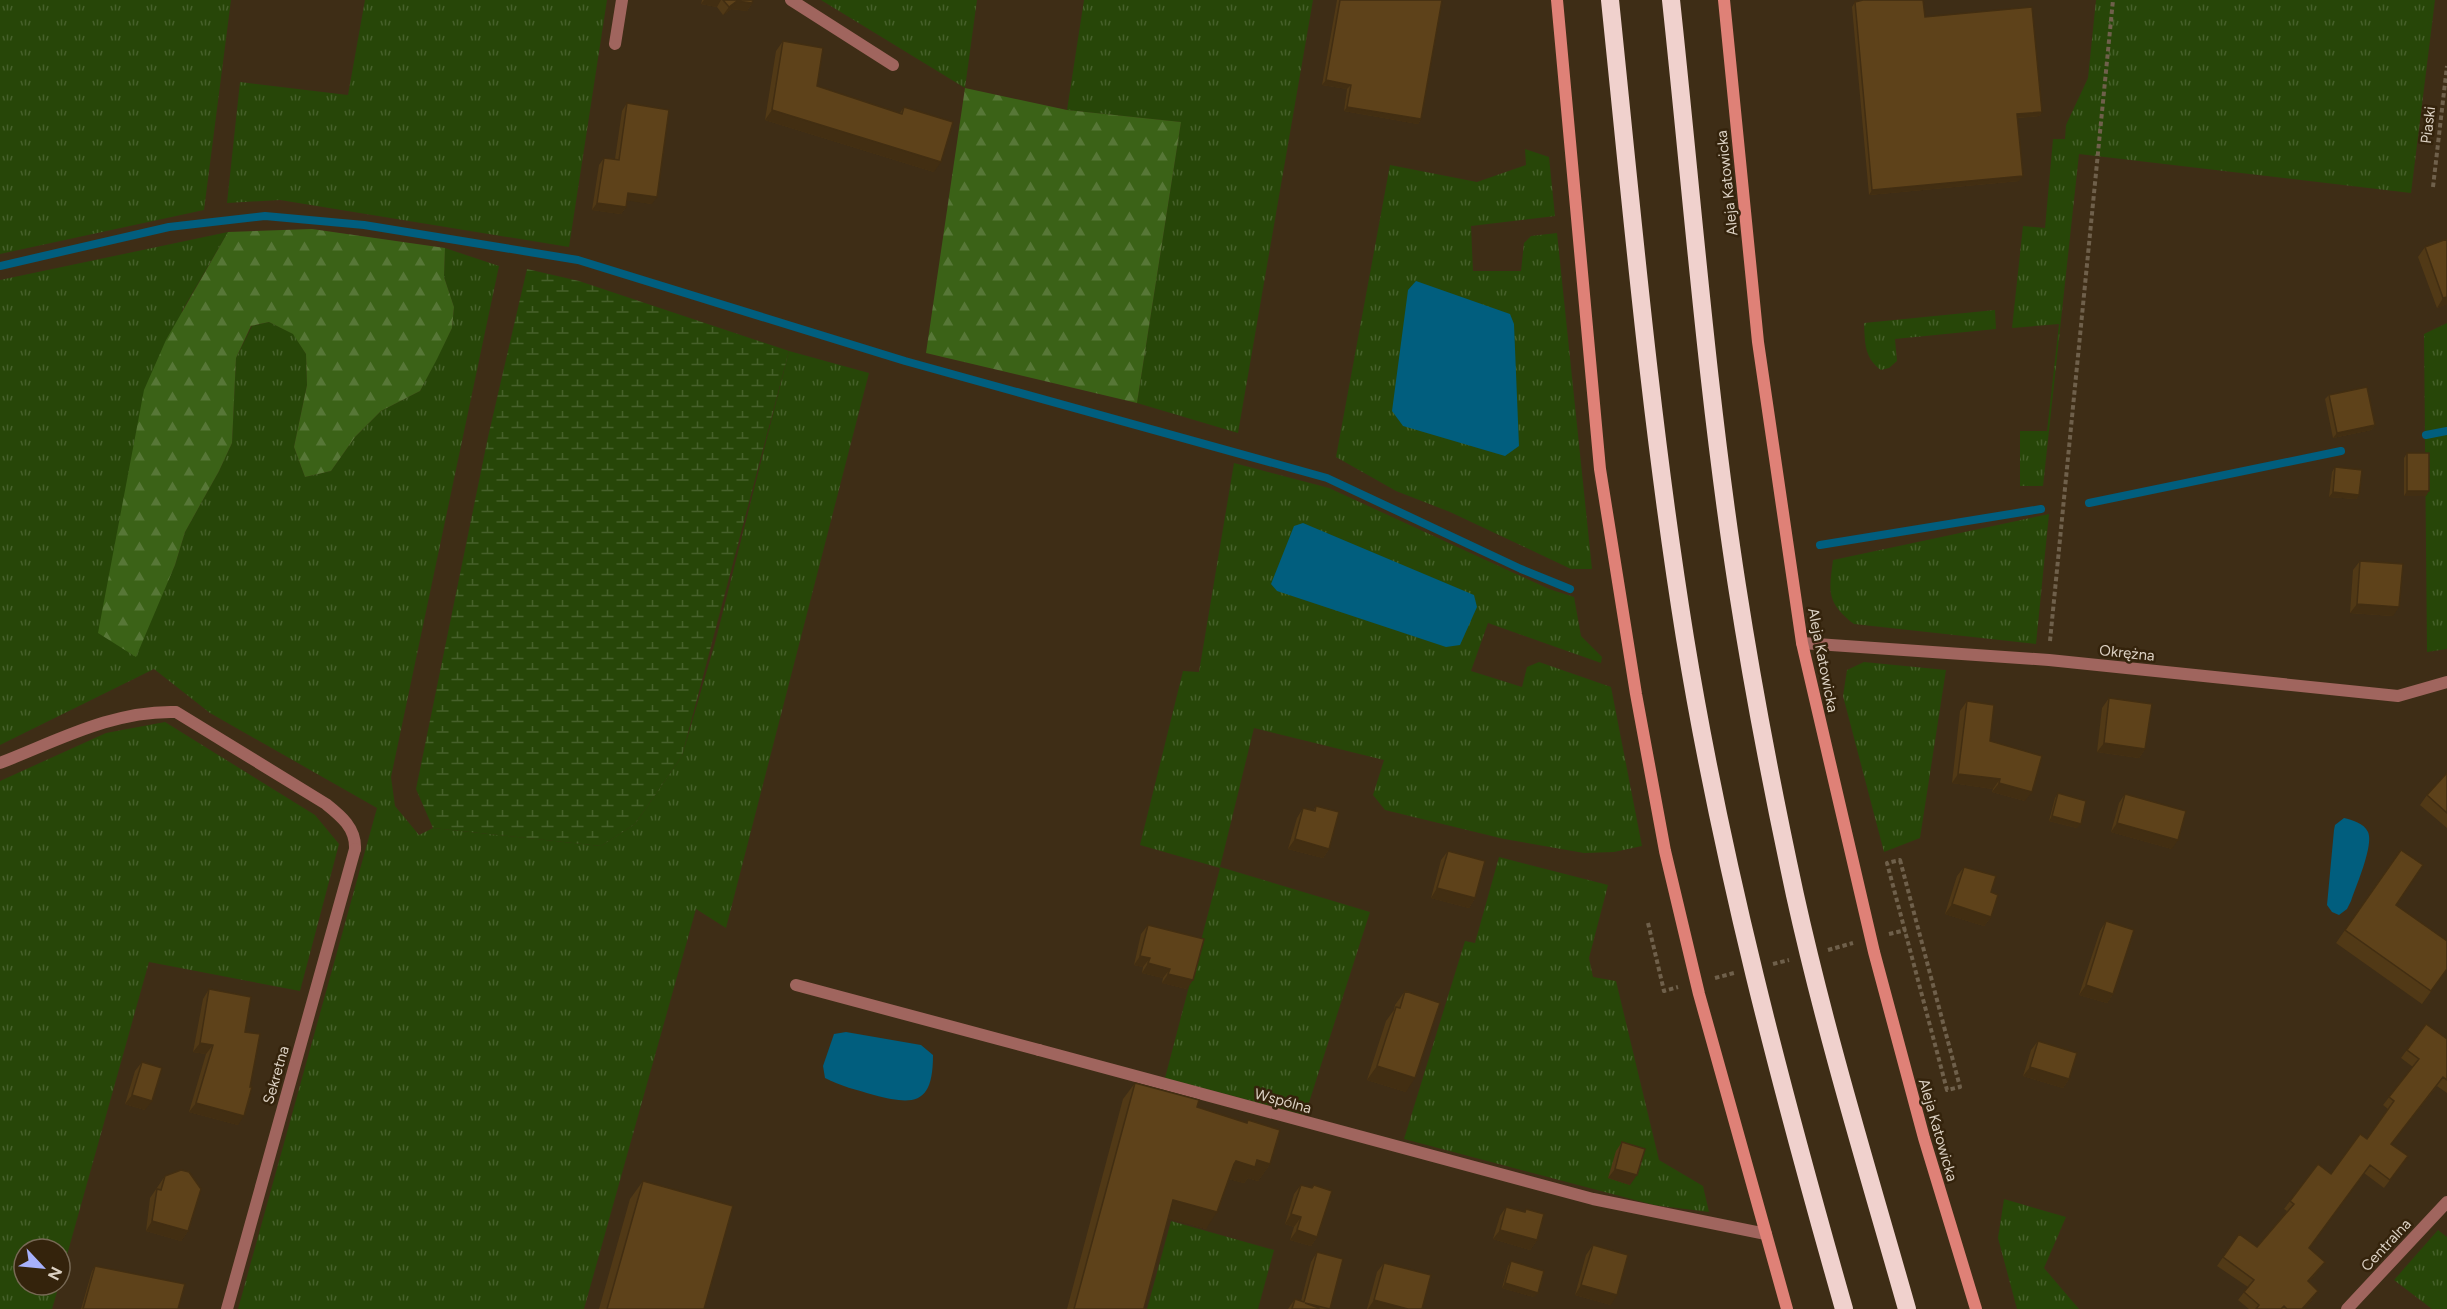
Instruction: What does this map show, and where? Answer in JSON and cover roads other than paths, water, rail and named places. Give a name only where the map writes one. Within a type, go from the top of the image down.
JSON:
[{"type":"highway","points":[[1610,0],[1658,445],[1686,641],[1715,801],[1756,984],[1800,1155],[1844,1309]]},
{"type":"highway","points":[[1671,0],[1720,466],[1750,662],[1795,896],[1842,1080],[1907,1309]]},
{"type":"street","points":[[615,44],[622,0]]},
{"type":"street","points":[[792,0],[893,65]]},
{"type":"street","points":[[1557,0],[1600,469],[1636,694],[1665,851],[1699,994],[1787,1309]]},
{"type":"street","name":"Aleja Katowicka","points":[[1724,0],[1758,342],[1802,643],[1874,952],[1924,1138],[1976,1309]]},
{"type":"street","name":"Okrężna","points":[[1802,643],[2049,660],[2398,696],[2447,682]]},
{"type":"street","name":"Sekretna","points":[[0,763],[113,718],[152,711],[176,712],[326,804],[347,823],[355,837],[355,849],[227,1309]]},
{"type":"street","name":"Wspólna","points":[[796,985],[1593,1199],[1766,1234]]},
{"type":"street","name":"Centralna","points":[[2347,1309],[2447,1202]]},
{"type":"water","points":[[1416,281],[1510,314],[1514,324],[1519,446],[1505,456],[1403,426],[1392,411],[1408,290]]},
{"type":"water","points":[[1303,523],[1474,595],[1477,607],[1460,645],[1446,647],[1277,591],[1271,584],[1294,526]]},
{"type":"water","points":[[2344,818],[2364,826],[2368,832],[2369,846],[2351,901],[2347,909],[2339,915],[2332,912],[2327,905],[2334,830],[2335,825]]},
{"type":"water","points":[[846,1032],[921,1045],[933,1055],[930,1083],[925,1092],[919,1098],[901,1100],[855,1090],[825,1078],[823,1066],[834,1034]]},
{"type":"waterway","points":[[0,266],[169,227],[265,216],[364,225],[578,260],[905,361],[1327,478],[1521,569],[1570,589]]},
{"type":"waterway","points":[[2426,435],[2447,431]]},
{"type":"waterway","points":[[2089,503],[2341,451]]},
{"type":"waterway","points":[[1820,545],[2041,509]]}]
